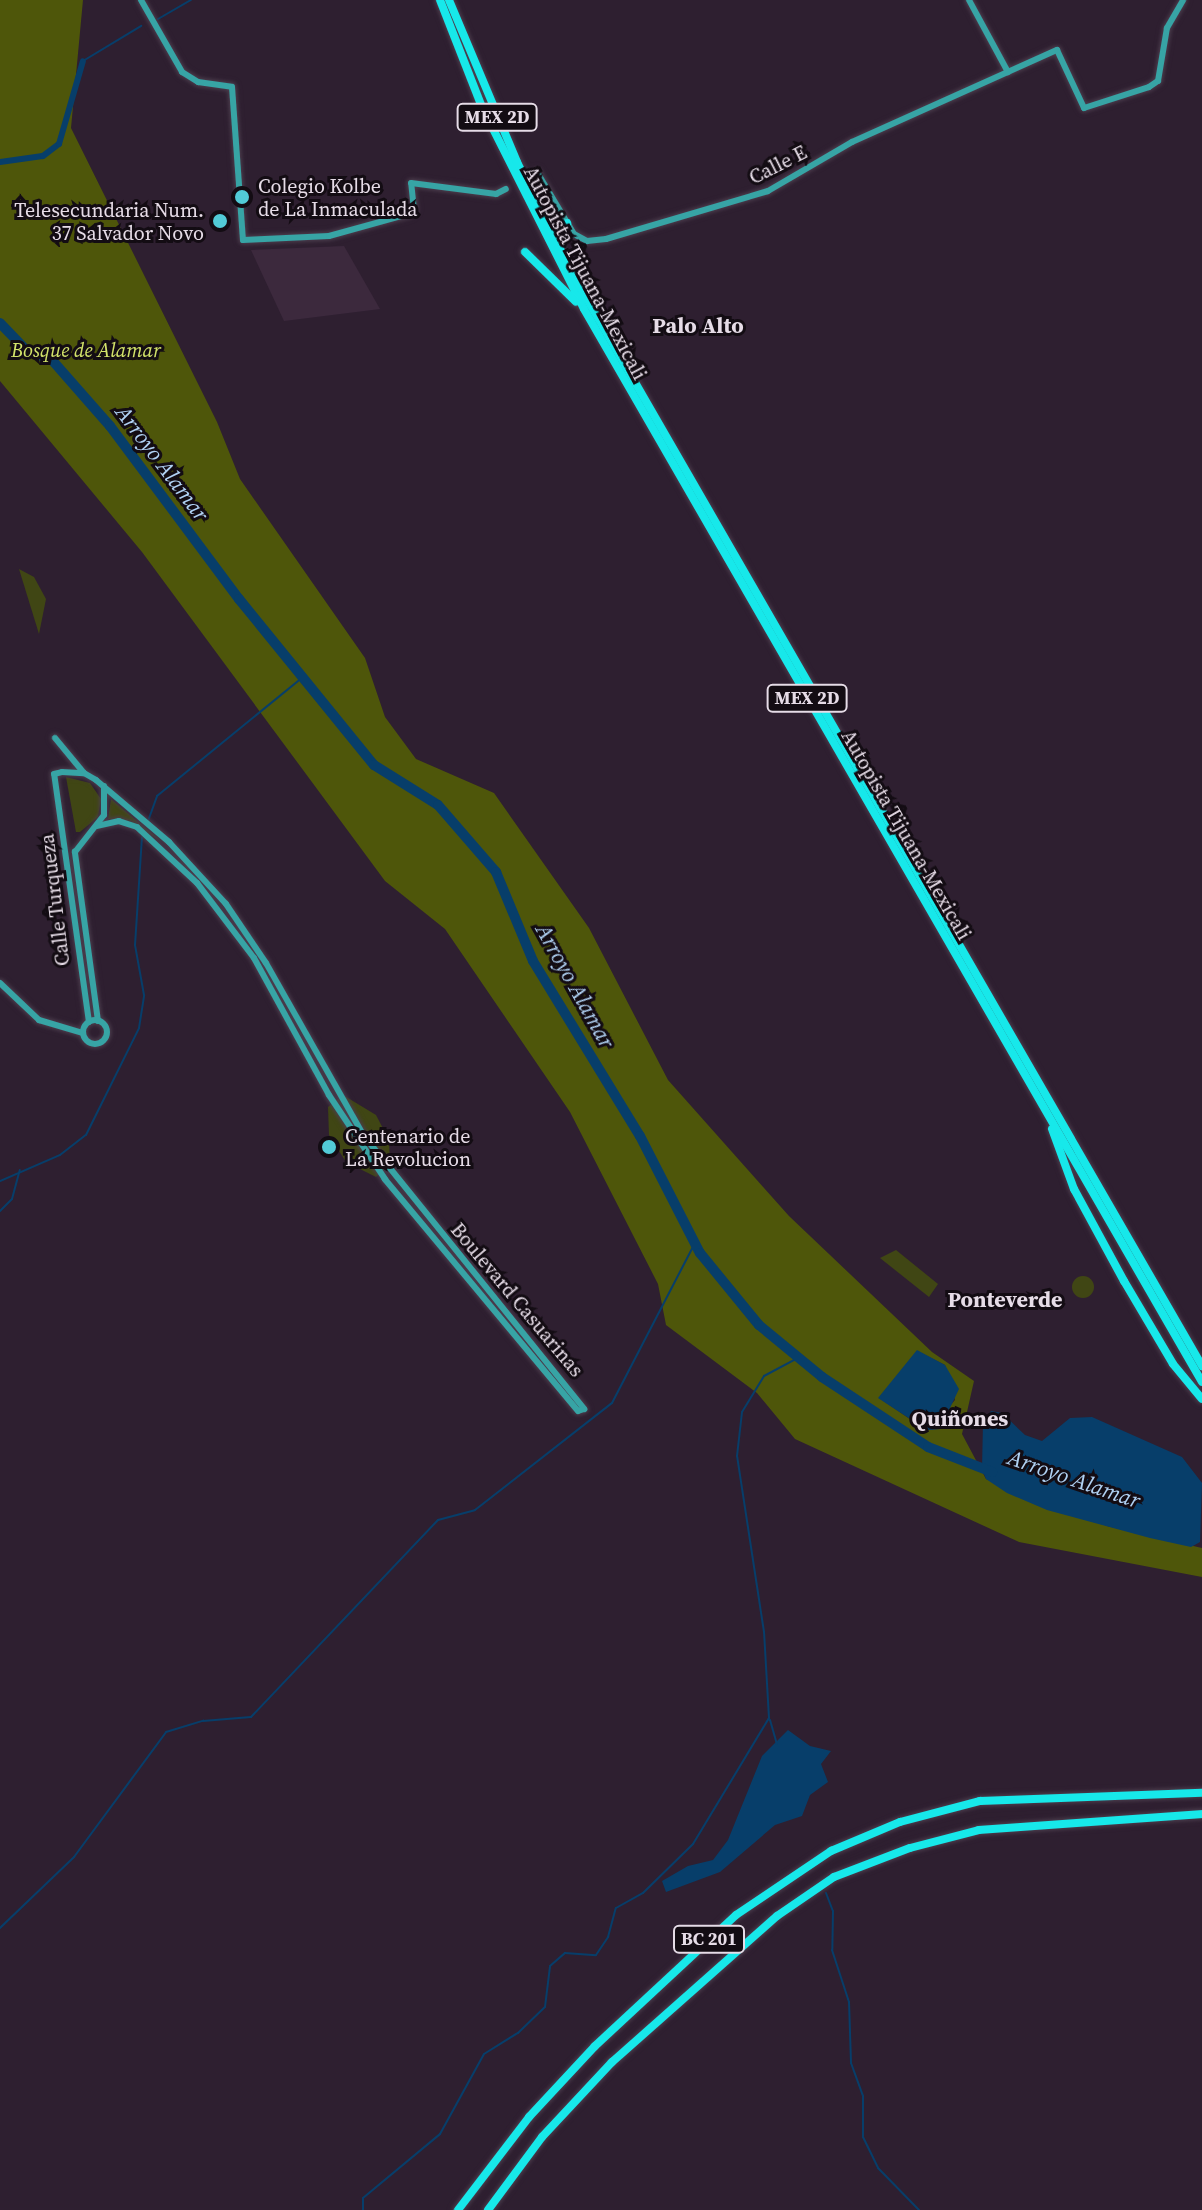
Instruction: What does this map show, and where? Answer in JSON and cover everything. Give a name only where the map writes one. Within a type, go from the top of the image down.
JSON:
[{"type":"highway","name":"Autopista Tijuana-Mexicali","points":[[440,0],[482,107],[584,309],[1202,1382]]},
{"type":"highway","name":"Autopista Tijuana-Mexicali","points":[[449,0],[550,231],[1202,1366]]},
{"type":"highway","points":[[550,231],[567,223]]},
{"type":"highway","points":[[525,252],[584,309]]},
{"type":"highway","points":[[1049,1117],[1062,1161],[1091,1222],[1173,1364],[1202,1399]]},
{"type":"highway","name":"BC 201","points":[[458,2210],[529,2117],[595,2046],[736,1915],[820,1857],[900,1822],[980,1801],[1202,1793]]},
{"type":"highway","name":"BC 201","points":[[488,2210],[542,2137],[612,2062],[777,1916],[834,1877],[910,1848],[979,1830],[1202,1816]]},
{"type":"street","points":[[141,0],[168,55],[186,76],[232,87],[243,240],[344,234],[412,213],[411,183],[496,194],[506,189]]},
{"type":"street","points":[[969,0],[1008,72]]},
{"type":"street","name":"Calle E","points":[[567,223],[580,238],[597,241],[768,191],[852,142],[1057,50],[1084,108],[1158,81],[1167,28],[1183,0]]},
{"type":"street","points":[[531,175],[537,172],[567,223]]},
{"type":"street","name":"Boulevard Casuarinas","points":[[55,738],[84,773],[104,786],[169,842],[256,945],[372,1147],[583,1405],[582,1412],[385,1179],[329,1095],[249,950],[163,848],[128,822],[98,826]]},
{"type":"street","name":"Calle Turqueza","points":[[84,773],[54,774],[89,1022]]},
{"type":"street","points":[[98,826],[106,806],[104,786]]},
{"type":"street","name":"Calle Turqueza","points":[[98,826],[75,852],[98,1021]]},
{"type":"street","points":[[163,848],[169,842]]},
{"type":"street","points":[[0,983],[39,1020],[83,1033],[90,1044],[103,1042],[107,1030],[98,1021],[89,1022],[83,1033]]},
{"type":"shaded area","points":[[344,246],[380,309],[284,321],[251,250]]},
{"type":"green space","name":"Bosque de Alamar","points":[[0,0],[83,0],[71,128],[217,422],[240,479],[365,658],[385,717],[416,759],[494,793],[589,928],[668,1080],[789,1216],[932,1352],[974,1381],[962,1434],[986,1479],[1107,1526],[1202,1548],[1202,1577],[1019,1542],[795,1439],[757,1393],[666,1325],[658,1284],[570,1112],[445,929],[385,881],[142,552],[0,381]],"holes":[[[917,1351],[945,1365],[955,1400],[944,1413],[940,1429],[926,1430],[879,1398]]]},
{"type":"green space","points":[[19,569],[34,577],[46,599],[39,634]]},
{"type":"green space","points":[[66,777],[90,783],[101,799],[98,817],[80,832],[76,832]]},
{"type":"green space","points":[[111,799],[162,842],[130,821],[108,819]]},
{"type":"green space","points":[[343,1095],[376,1115],[389,1140],[390,1165],[376,1177],[346,1162],[329,1135],[328,1107]]},
{"type":"green space","points":[[896,1250],[938,1284],[929,1297],[880,1258]]},
{"type":"green space","points":[[1079,1276],[1087,1276],[1094,1287],[1087,1298],[1079,1298],[1072,1291],[1072,1283]]},
{"type":"water","points":[[917,1350],[945,1365],[959,1389],[940,1429],[927,1430],[878,1398]]},
{"type":"water","points":[[991,1411],[1002,1413],[1025,1435],[1042,1441],[1070,1418],[1092,1417],[1182,1457],[1202,1483],[1200,1542],[1191,1547],[1150,1538],[1047,1510],[1007,1493],[986,1479],[982,1469],[983,1422]]},
{"type":"water","points":[[788,1730],[810,1746],[831,1751],[821,1764],[828,1782],[810,1795],[802,1816],[775,1825],[720,1872],[666,1892],[662,1881],[688,1866],[713,1860],[728,1840],[762,1756]]},
{"type":"waterway","points":[[158,19],[191,0]]},
{"type":"waterway","points":[[83,61],[141,26]]},
{"type":"waterway","points":[[0,162],[43,156],[59,144],[83,61]]},
{"type":"waterway","name":"Arroyo Alamar","points":[[0,323],[26,350],[52,360],[110,426],[239,599],[374,765],[438,805],[496,872],[533,961],[640,1136],[700,1253],[759,1325],[822,1377],[928,1447],[992,1472]]},
{"type":"waterway","points":[[148,821],[157,796],[304,676]]},
{"type":"waterway","points":[[0,1181],[60,1155],[86,1135],[139,1028],[144,995],[135,945],[142,837]]},
{"type":"waterway","points":[[0,1211],[12,1199],[20,1170]]},
{"type":"waterway","points":[[0,1928],[74,1857],[166,1732],[203,1721],[251,1717],[438,1520],[475,1510],[612,1403],[695,1243]]},
{"type":"waterway","points":[[363,2210],[363,2198],[440,2134],[484,2054],[518,2033],[545,2007],[550,1966],[565,1953],[596,1955],[608,1937],[616,1908],[643,1893],[693,1844],[769,1718],[764,1632],[737,1456],[742,1412],[764,1376],[798,1358]]},
{"type":"waterway","points":[[770,1720],[777,1744]]},
{"type":"waterway","points":[[826,1893],[833,1911],[832,1950],[849,2002],[851,2063],[863,2096],[863,2137],[878,2168],[919,2210]]},
{"type":"place","name":"Colegio Kolbe de La Inmaculada","points":[[242,197]]},
{"type":"place","name":"Telesecundaria Num. 37 Salvador Novo","points":[[220,221]]},
{"type":"place","name":"Centenario de La Revolucion","points":[[329,1147]]},
{"type":"district","name":"Palo Alto","points":[[698,326]]},
{"type":"district","name":"Ponteverde","points":[[1005,1300]]},
{"type":"district","name":"Quiñones","points":[[960,1419]]}]
